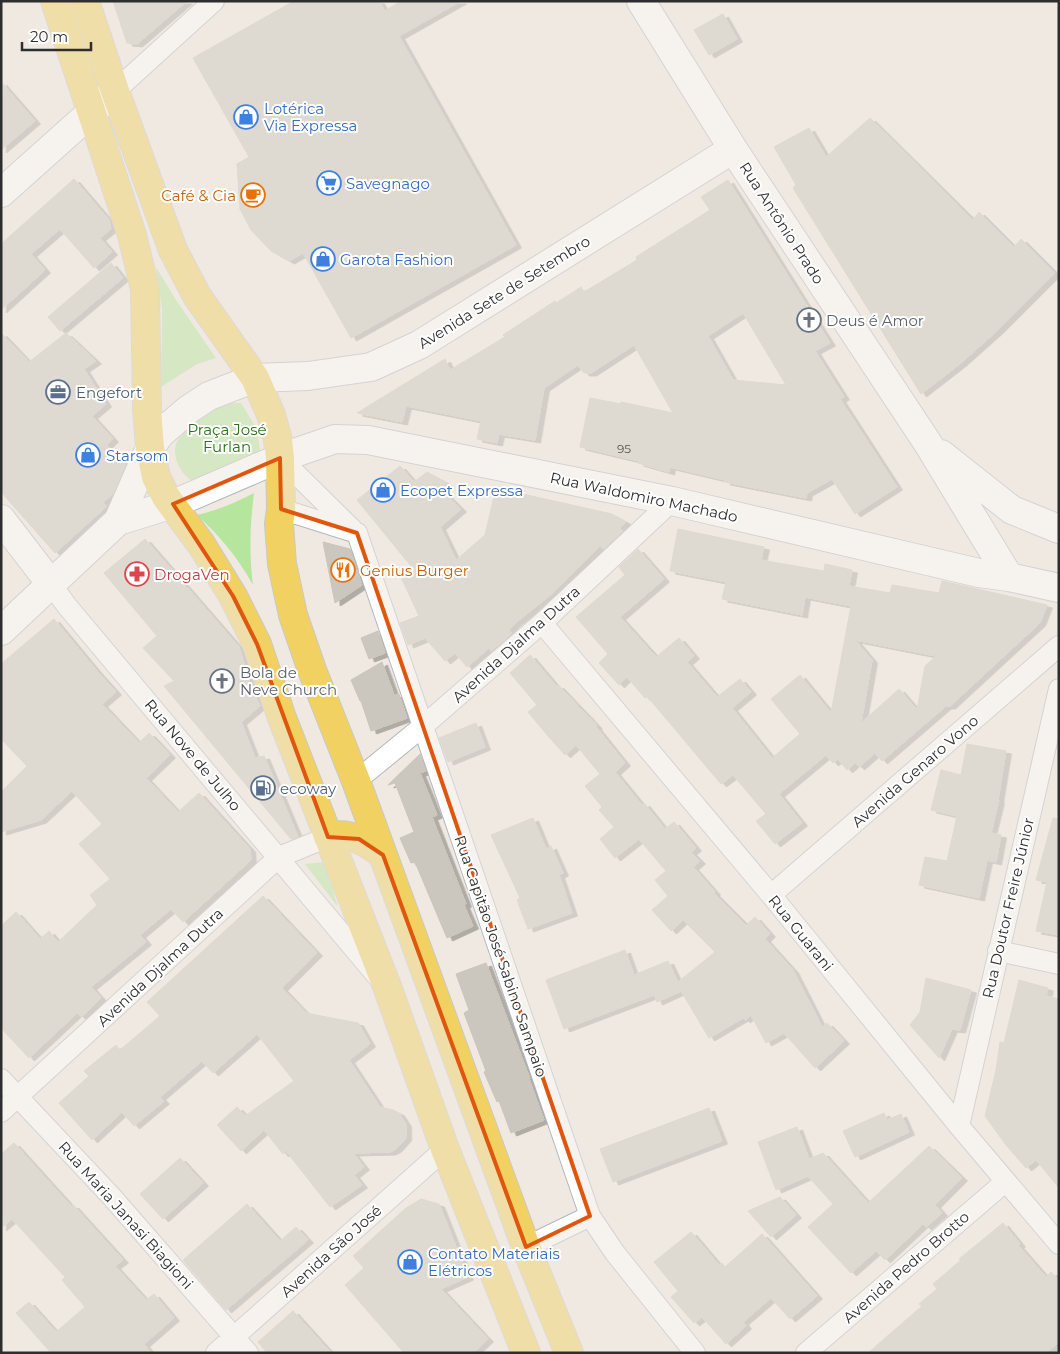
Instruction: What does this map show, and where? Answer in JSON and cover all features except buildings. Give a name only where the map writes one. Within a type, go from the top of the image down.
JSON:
[{"type":"main road","points":[[55,1],[132,235],[145,289],[146,380],[150,448],[156,477],[166,497],[201,544],[234,596],[257,644],[282,718],[388,989],[445,1149],[523,1352]]},
{"type":"main road","points":[[86,1],[115,91],[173,250],[197,296],[254,378],[271,415],[278,440],[280,458],[281,509],[279,524],[282,564],[293,615],[312,670],[356,781],[526,1247],[568,1353]]},
{"type":"main road","points":[[328,837],[344,835],[360,839],[369,843],[383,855]]},
{"type":"street","name":"Rua Antônio Prado","points":[[641,1],[733,149],[926,442],[1009,577]]},
{"type":"street","points":[[1,193],[115,91],[207,3]]},
{"type":"street","name":"Avenida Sete de Setembro","points":[[150,448],[161,433],[189,409],[209,396],[254,378],[308,376],[371,367],[419,345],[733,149]]},
{"type":"street","name":"Rua Waldomiro Machado","points":[[173,504],[280,458],[336,439],[368,440],[672,501],[979,573],[1009,577],[1059,588]]},
{"type":"street","points":[[926,442],[1012,510],[1059,529]]},
{"type":"street","points":[[1,631],[118,522],[150,448]]},
{"type":"street","name":"Rua Capitão José Sabino Sampaio","points":[[280,458],[357,533],[590,1216],[615,1253],[695,1353]]},
{"type":"street","name":"Avenida Djalma Dutra","points":[[356,781],[422,727],[542,623],[672,501]]},
{"type":"street","points":[[118,522],[173,504]]},
{"type":"street","points":[[281,509],[357,533]]},
{"type":"street","name":"Rua Nove de Julho","points":[[1,519],[67,606],[388,989]]},
{"type":"street","name":"Rua Guarani","points":[[542,623],[771,895],[1005,1182],[1059,1244]]},
{"type":"street","name":"Avenida Genaro Vono","points":[[771,895],[1059,646]]},
{"type":"street","name":"Rua Doutor Freire Júnior","points":[[959,1126],[1059,689]]},
{"type":"street","name":"Avenida Djalma Dutra","points":[[1,1112],[279,858],[328,837]]},
{"type":"street","points":[[998,951],[1059,964]]},
{"type":"street","name":"Rua Maria Janasi Biagioni","points":[[1,1079],[111,1196],[248,1353]]},
{"type":"street","name":"Avenida São José","points":[[216,1353],[445,1149]]},
{"type":"street","name":"Avenida Pedro Brotto","points":[[806,1353],[1005,1182]]},
{"type":"street","points":[[526,1247],[590,1216]]},
{"type":"highlighted area","points":[[280,458],[281,509],[357,533],[590,1216],[526,1247],[383,855],[359,839],[328,837],[257,644],[233,596],[173,504]]},
{"type":"green space","name":"Praça José Furlan","points":[[156,267],[216,358],[197,364],[161,387],[162,309]]},
{"type":"green space","name":"Praça José Furlan","points":[[241,403],[257,429],[260,450],[252,459],[192,481],[184,474],[176,460],[175,449],[179,439],[198,421],[220,406]]},
{"type":"green space","name":"Praça José Furlan","points":[[254,493],[250,539],[253,585],[228,548],[197,515],[226,506]]},
{"type":"green space","points":[[324,862],[338,907],[305,864]]},
{"type":"place","name":"Lotérica Via Expressa","points":[[246,117]]},
{"type":"place","name":"Savegnago","points":[[329,183]]},
{"type":"place","name":"Café & Cia","points":[[253,195]]},
{"type":"place","name":"Garota Fashion","points":[[323,259]]},
{"type":"place","name":"Deus é Amor","points":[[809,320]]},
{"type":"place","name":"Engefort","points":[[58,392]]},
{"type":"place","name":"Starsom","points":[[88,455]]},
{"type":"place","name":"Ecopet Expressa","points":[[383,490]]},
{"type":"place","name":"Genius Burger","points":[[343,570]]},
{"type":"place","name":"DrogaVen","points":[[137,574]]},
{"type":"place","name":"Bola de Neve Church","points":[[222,681]]},
{"type":"place","name":"ecoway","points":[[263,788]]},
{"type":"place","name":"Contato Materiais Elétricos","points":[[410,1262]]}]
